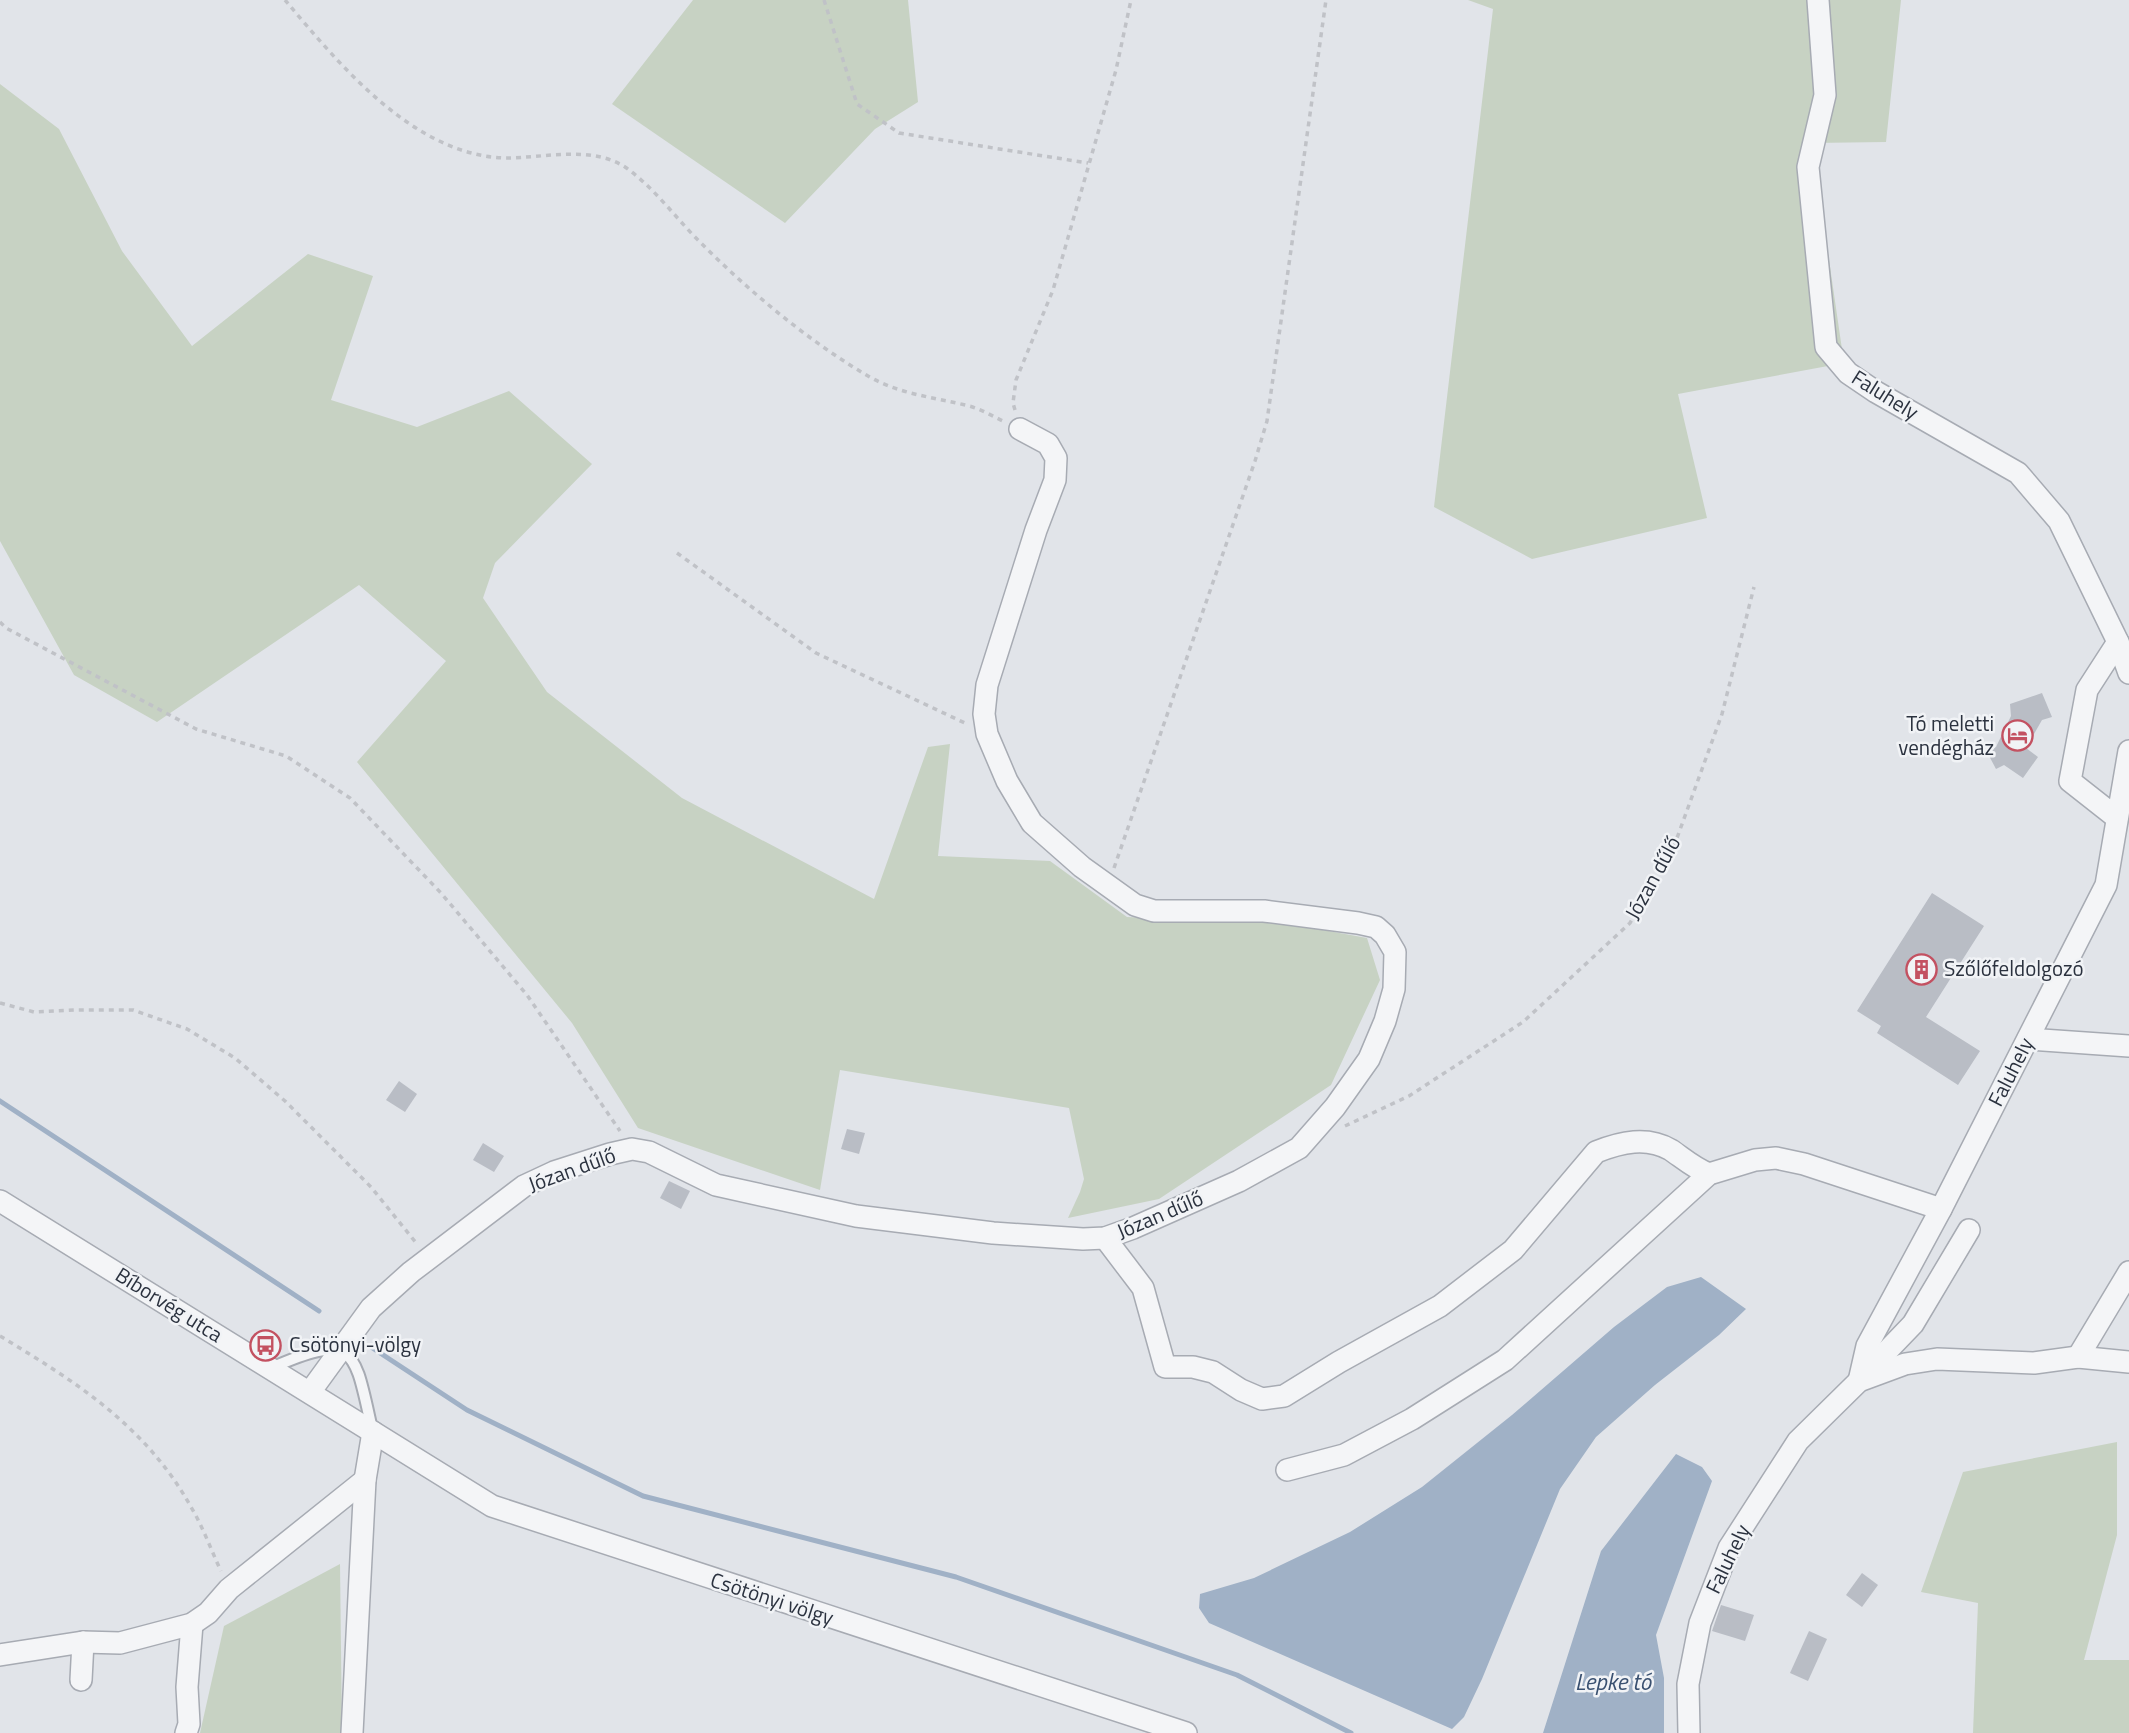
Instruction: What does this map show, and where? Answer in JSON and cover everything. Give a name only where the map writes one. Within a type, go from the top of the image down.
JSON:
[{"type":"street","name":"Faluhely","points":[[1818,0],[1825,95],[1808,167],[1826,347],[1848,373],[1876,392],[2018,473],[2059,521],[2118,642],[2129,673]]},
{"type":"street","points":[[987,734],[984,713],[987,685],[1036,530],[1055,480],[1056,458],[1048,444],[1020,429]]},
{"type":"street","points":[[2118,642],[2087,690],[2070,780],[2118,818]]},
{"type":"street","name":"Józan dűlő","points":[[310,1392],[371,1308],[411,1272],[524,1186],[554,1172],[632,1149],[659,1156],[716,1185],[856,1216],[993,1233],[1083,1239],[1105,1238],[1133,1228],[1239,1181],[1299,1148],[1335,1107],[1369,1059],[1385,1021],[1394,989],[1395,952],[1385,935],[1376,927],[1358,923],[1264,911],[1154,911],[1135,905],[1107,887],[1032,823],[1007,780],[987,734]]},
{"type":"street","name":"Faluhely","points":[[1858,1381],[1867,1346],[1941,1209],[2106,885],[2129,751]]},
{"type":"street","points":[[2028,1040],[2129,1046]]},
{"type":"street","points":[[1105,1238],[1143,1288],[1165,1367],[1193,1367],[1213,1373],[1262,1399],[1284,1396],[1440,1306],[1513,1250],[1597,1152],[1616,1144],[1652,1142],[1709,1174]]},
{"type":"street","points":[[1287,1470],[1344,1455],[1412,1419],[1505,1360],[1709,1174],[1755,1160],[1776,1158],[1804,1164],[1941,1209]]},
{"type":"street","name":"Bíborvég utca","points":[[0,1201],[373,1432]]},
{"type":"street","points":[[1858,1381],[1913,1324],[1969,1230]]},
{"type":"street","points":[[2078,1357],[2129,1272]]},
{"type":"street","name":"Faluhely","points":[[1689,1733],[1688,1684],[1695,1647],[1714,1581],[1729,1548],[1798,1441],[1858,1381],[1905,1364],[1937,1359],[2034,1363],[2078,1357],[2129,1362]]},
{"type":"street","points":[[352,1733],[365,1480],[373,1432]]},
{"type":"street","name":"Csötönyi völgy","points":[[373,1432],[492,1506],[1186,1733]]},
{"type":"street","points":[[0,1655],[83,1642],[120,1643],[192,1624],[208,1613],[229,1589],[365,1480]]},
{"type":"street","points":[[186,1733],[189,1724],[187,1687],[192,1624]]},
{"type":"street","points":[[81,1680],[83,1642]]},
{"type":"lane","points":[[271,1368],[320,1349],[340,1350],[351,1357],[358,1368],[373,1432]]},
{"type":"path","points":[[285,0],[335,59],[395,112],[433,139],[464,152],[504,158],[603,156],[625,167],[650,189],[704,246],[758,295],[826,349],[892,390],[972,406],[1020,429]]},
{"type":"path","points":[[824,0],[857,104],[900,133],[1088,163]]},
{"type":"path","points":[[1020,429],[1013,404],[1016,380],[1053,290],[1116,70],[1131,0]]},
{"type":"path","points":[[1107,887],[1267,421],[1326,0]]},
{"type":"path","points":[[677,553],[816,653],[987,734]]},
{"type":"path","name":"Józan dűlő","points":[[1336,1130],[1409,1096],[1523,1022],[1630,923],[1673,849],[1721,714],[1754,587]]},
{"type":"path","points":[[0,622],[6,628],[196,729],[286,756],[350,798],[441,893],[527,995],[632,1149]]},
{"type":"path","points":[[0,1003],[34,1012],[133,1010],[187,1029],[235,1058],[285,1101],[370,1187],[430,1259]]},
{"type":"path","points":[[0,1336],[69,1378],[126,1423],[160,1463],[191,1506],[229,1589]]},
{"type":"green space","points":[[693,0],[908,0],[918,102],[875,129],[785,223],[612,104]]},
{"type":"green space","points":[[1468,0],[1901,0],[1886,142],[1812,143],[1844,363],[1678,394],[1707,518],[1532,559],[1434,507],[1493,9]]},
{"type":"green space","points":[[0,84],[59,129],[122,251],[192,346],[308,254],[373,276],[331,400],[417,427],[509,391],[592,464],[495,563],[483,598],[547,692],[682,798],[874,899],[928,747],[950,744],[938,856],[1050,861],[1127,917],[1290,924],[1367,938],[1380,980],[1331,1085],[1159,1199],[1068,1218],[1084,1179],[1069,1108],[840,1070],[820,1190],[638,1128],[572,1023],[357,762],[446,661],[359,585],[157,722],[74,675],[0,541]]},
{"type":"green space","points":[[2117,1442],[2117,1535],[2084,1660],[2129,1660],[2129,1733],[1973,1733],[1978,1603],[1921,1592],[1963,1472]]},
{"type":"green space","points":[[340,1564],[342,1733],[200,1733],[224,1626]]},
{"type":"water","points":[[1701,1277],[1746,1309],[1719,1335],[1655,1385],[1596,1437],[1560,1489],[1482,1679],[1464,1717],[1452,1729],[1209,1623],[1199,1608],[1200,1594],[1254,1578],[1350,1532],[1422,1487],[1512,1415],[1614,1327],[1667,1287]]},
{"type":"water","name":"Lepke tó","points":[[1676,1454],[1702,1467],[1712,1481],[1656,1635],[1664,1678],[1664,1733],[1543,1733],[1601,1551]]},
{"type":"building","name":"Tó meletti vendégház","points":[[2042,693],[2052,717],[2042,720],[2026,748],[2038,757],[2023,778],[2004,765],[1996,769],[1987,752],[1996,747],[2011,716],[2010,704]]},
{"type":"building","name":"Szőlőfeldolgozó","points":[[1932,893],[1984,926],[1926,1017],[1980,1051],[1958,1085],[1877,1033],[1881,1026],[1857,1011]]},
{"type":"building","points":[[399,1081],[417,1094],[405,1112],[386,1100]]},
{"type":"building","points":[[847,1129],[865,1133],[859,1154],[841,1149]]},
{"type":"building","points":[[483,1143],[504,1156],[494,1172],[473,1160]]},
{"type":"building","points":[[669,1181],[690,1191],[681,1209],[660,1198]]},
{"type":"building","points":[[1862,1573],[1878,1585],[1862,1607],[1846,1595]]},
{"type":"building","points":[[1721,1605],[1754,1615],[1745,1641],[1712,1631]]},
{"type":"building","points":[[1809,1631],[1827,1639],[1808,1681],[1790,1673]]},
{"type":"waterway","points":[[0,1101],[319,1311]]},
{"type":"waterway","points":[[371,1347],[467,1410],[643,1496],[956,1577],[1237,1675],[1351,1733]]},
{"type":"place","name":"Tó meletti vendégház","points":[[2017,736]]},
{"type":"place","name":"Szőlőfeldolgozó","points":[[1921,969]]},
{"type":"place","name":"Csötönyi-völgy","points":[[266,1345]]}]
